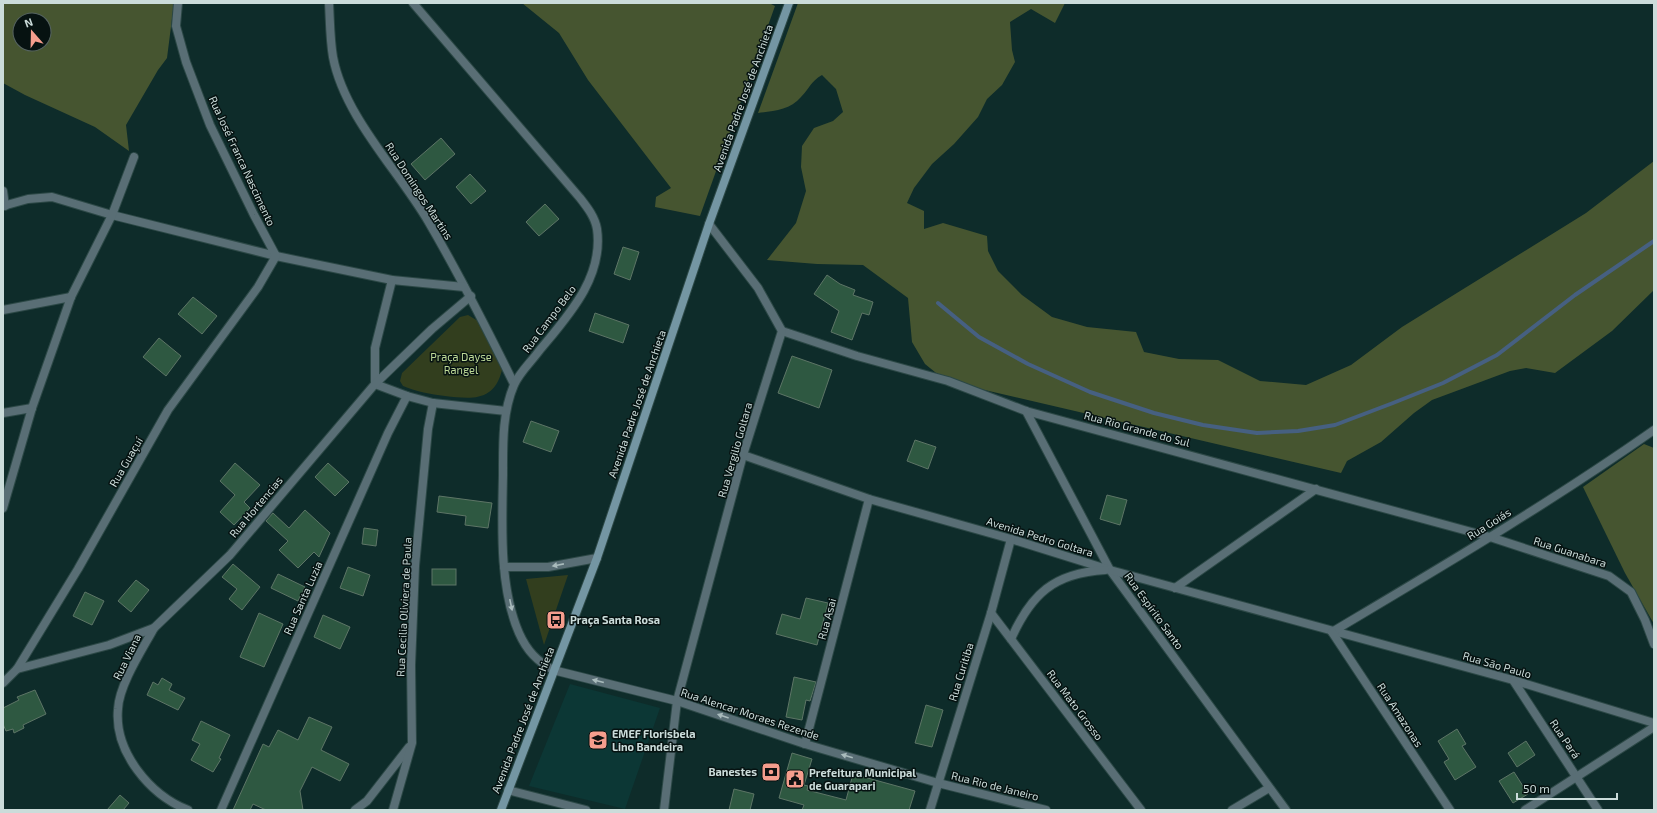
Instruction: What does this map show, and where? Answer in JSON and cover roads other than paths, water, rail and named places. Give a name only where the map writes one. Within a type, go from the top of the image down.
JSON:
[{"type":"main road","name":"Avenida Padre José de Anchieta","points":[[501,810],[553,670],[597,558],[709,224],[788,3]]},
{"type":"street","name":"Rua José Franca Nascimento","points":[[178,3],[176,26],[186,62],[210,125],[254,216],[276,256]]},
{"type":"street","name":"Rua Domingos Martins","points":[[329,3],[333,57],[341,83],[352,108],[427,220],[464,287],[471,296],[514,384]]},
{"type":"street","name":"Rua Campo Belo","points":[[413,3],[580,198],[592,213],[597,229],[597,246],[592,275],[581,296],[514,384],[506,411],[502,500],[504,567],[511,608],[519,633],[529,651],[539,662],[553,670]]},
{"type":"street","points":[[3,508],[32,408],[71,297],[112,216],[134,157]]},
{"type":"street","points":[[3,192],[4,206],[28,199],[52,197],[112,216],[276,256],[392,280],[464,287]]},
{"type":"street","points":[[709,224],[758,288],[782,330]]},
{"type":"street","name":"Rua Guaçuí","points":[[3,683],[17,669],[78,569],[168,410],[258,287],[276,256]]},
{"type":"street","points":[[392,280],[375,348],[376,384],[407,396],[433,403],[506,411]]},
{"type":"street","name":"Rua Hortencias","points":[[17,669],[109,645],[154,628],[230,555],[376,384],[432,329],[471,296]]},
{"type":"street","points":[[3,310],[71,297]]},
{"type":"street","name":"Rua Rio Grande do Sul","points":[[782,330],[857,356],[948,381],[1026,411],[1490,537]]},
{"type":"street","name":"Rua Vergilio Goltara","points":[[664,810],[677,701],[743,455],[782,330]]},
{"type":"street","name":"Rua Santa Luzia","points":[[221,810],[388,433],[407,396]]},
{"type":"street","name":"Rua Cecilia Oliviera de Paula","points":[[393,810],[412,743],[411,665],[415,566],[428,429],[433,403]]},
{"type":"street","points":[[3,414],[32,408]]},
{"type":"street","name":"Rua Espírito Santo","points":[[1026,411],[1110,570],[1286,810]]},
{"type":"street","name":"Rua Goiás","points":[[1332,632],[1490,537],[1613,459],[1654,430]]},
{"type":"street","name":"Avenida Pedro Goltara","points":[[743,455],[870,499],[1011,539],[1110,570],[1332,632]]},
{"type":"street","points":[[1175,588],[1316,489]]},
{"type":"street","name":"Rua Asai","points":[[805,744],[870,499]]},
{"type":"street","name":"Rua Guanabara","points":[[1490,537],[1609,576],[1630,592],[1645,620],[1654,644]]},
{"type":"street","name":"Rua Curitiba","points":[[930,810],[991,613],[1011,539]]},
{"type":"street","points":[[504,567],[548,567],[597,558]]},
{"type":"street","points":[[1011,640],[1021,616],[1038,595],[1059,580],[1084,571],[1110,570]]},
{"type":"street","name":"Rua Mato Grosso","points":[[991,613],[1140,810]]},
{"type":"street","name":"Rua Viana","points":[[154,628],[126,680],[118,708],[121,738],[133,766],[157,791],[188,810]]},
{"type":"street","name":"Rua São Paulo","points":[[1332,632],[1513,680],[1654,723]]},
{"type":"street","name":"Rua Amazonas","points":[[1332,632],[1450,810]]},
{"type":"street","name":"Rua Alencar Moraes Rezende","points":[[553,670],[677,701],[805,744],[938,783]]},
{"type":"street","name":"Rua Pará","points":[[1513,680],[1598,810]]},
{"type":"street","points":[[1525,810],[1654,727]]},
{"type":"street","points":[[355,810],[367,801],[412,743]]},
{"type":"street","name":"Rua Rio de Janeiro","points":[[938,783],[1046,810]]},
{"type":"street","points":[[1232,810],[1269,788]]},
{"type":"street","points":[[508,790],[586,810]]},
{"type":"waterway","points":[[938,303],[979,337],[1028,364],[1090,392],[1154,413],[1203,425],[1257,433],[1298,431],[1335,425],[1393,403],[1443,383],[1497,355],[1575,295],[1654,241]]},
{"type":"place","name":"Praça Santa Rosa","points":[[556,620]]},
{"type":"place","name":"EMEF Florisbela Lino Bandeira","points":[[598,740]]},
{"type":"place","name":"Banestes","points":[[771,772]]},
{"type":"place","name":"Prefeitura Municipal de Guarapari","points":[[795,779]]},
{"type":"park label","name":"Praça Dayse Rangel","points":[[461,363]]}]
